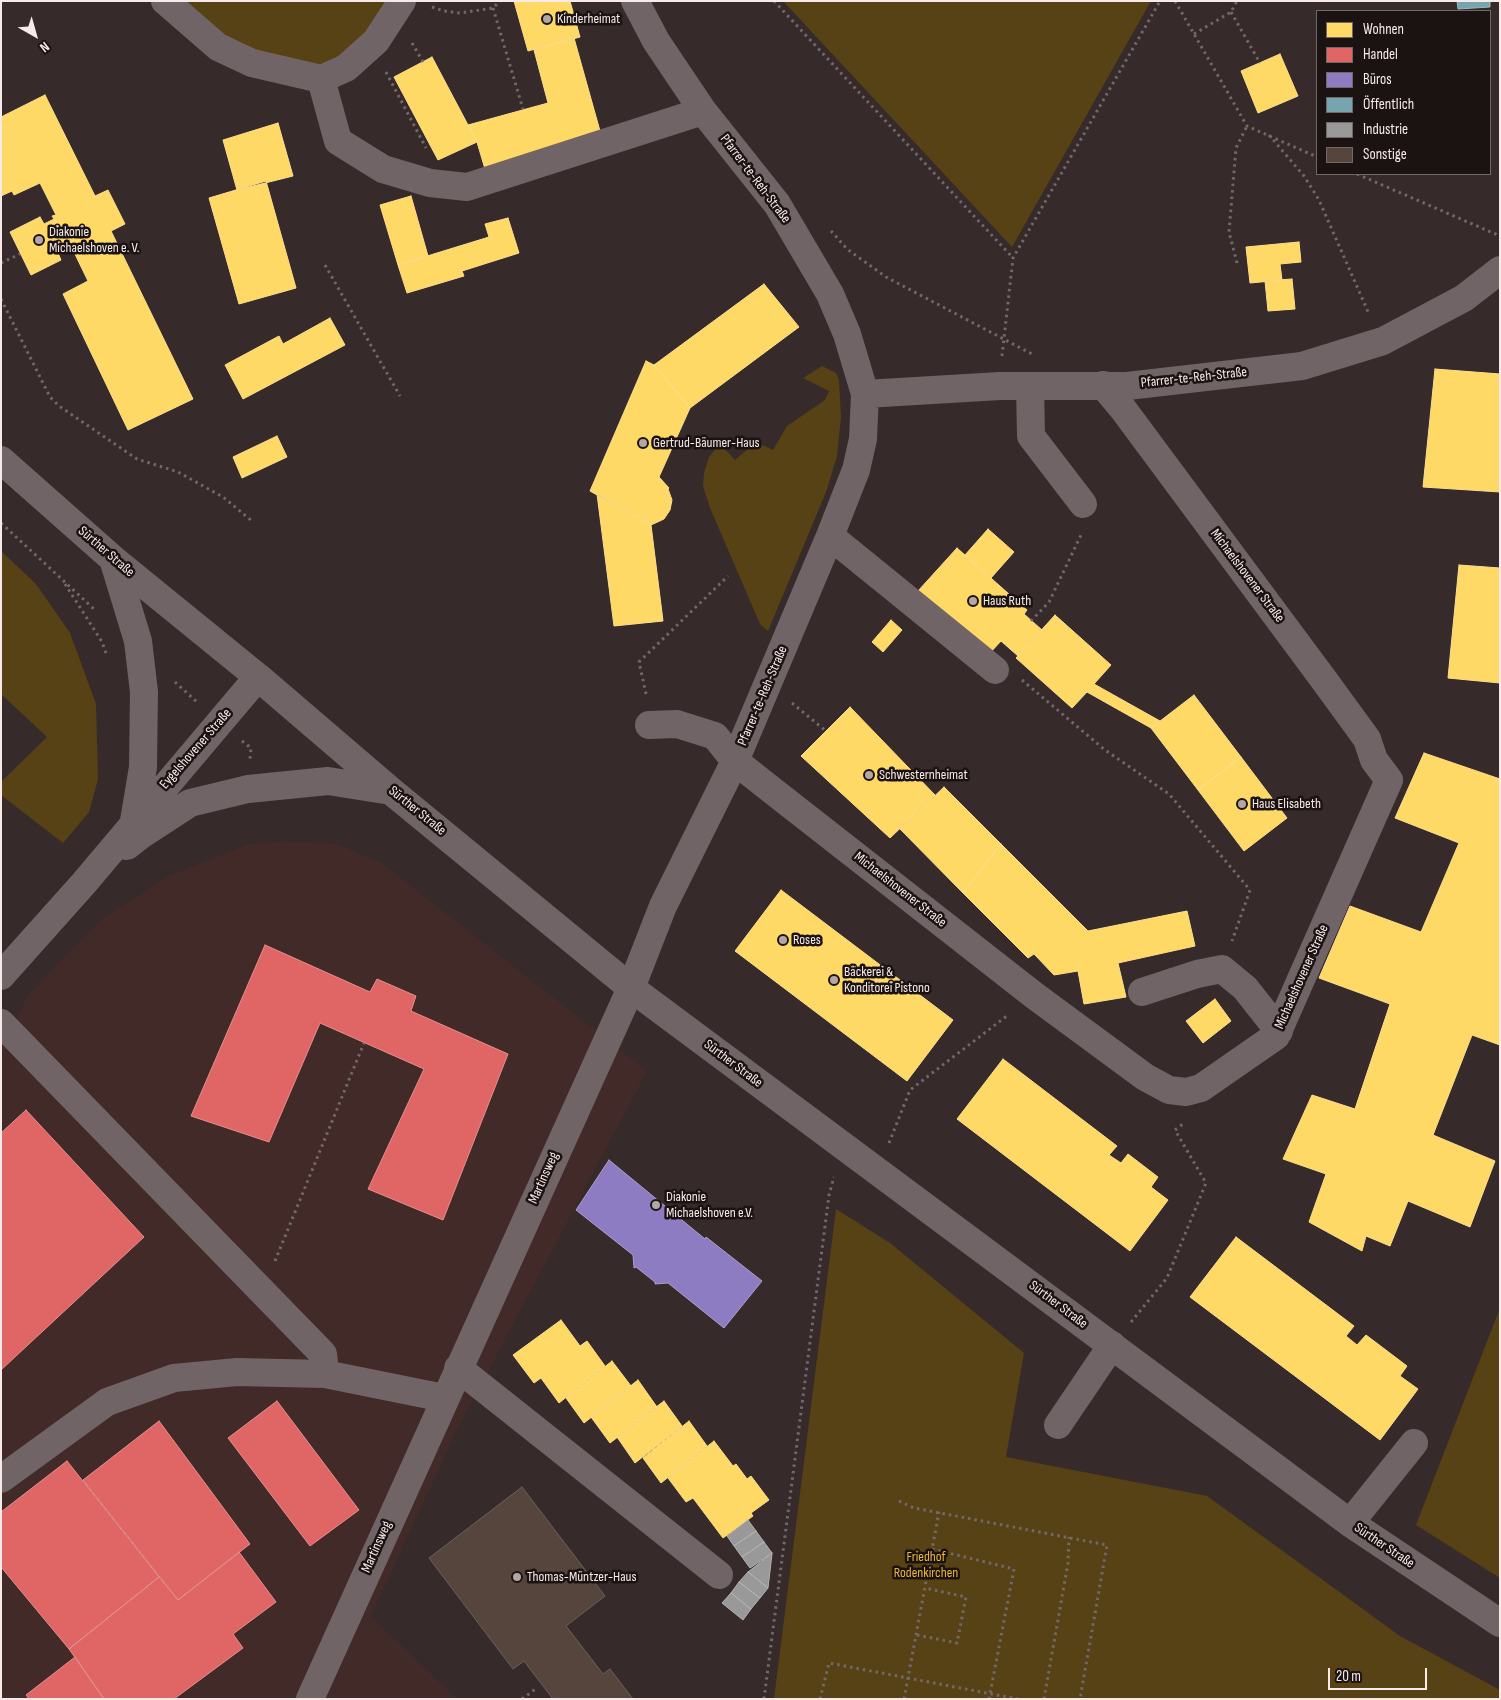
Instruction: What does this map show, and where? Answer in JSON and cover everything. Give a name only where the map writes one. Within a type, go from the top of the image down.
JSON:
[{"type":"street","points":[[165,1],[218,47],[252,62],[321,79],[346,68],[371,45],[393,18],[414,3]]},
{"type":"street","name":"Pfarrer-te-Reh-Straße","points":[[631,988],[663,906],[735,761],[856,470],[863,439],[865,394],[848,334],[830,294],[809,256],[778,204],[703,112],[656,42],[635,1]]},
{"type":"street","points":[[321,79],[338,140],[383,169],[430,183],[467,187],[703,112]]},
{"type":"street","name":"Pfarrer-te-Reh-Straße","points":[[865,394],[1000,386],[1127,386],[1302,366],[1383,341],[1464,298],[1500,270]]},
{"type":"street","name":"Michaelshovener Straße","points":[[651,725],[677,724],[715,736],[735,761],[1035,996],[1145,1077],[1169,1090],[1186,1092],[1201,1088],[1276,1036],[1389,780],[1374,760],[1367,739],[1123,409],[1103,385]]},
{"type":"street","points":[[1030,386],[1031,436],[1083,504]]},
{"type":"street","name":"Sürther Straße","points":[[1,460],[113,559],[258,676],[392,791],[631,988],[1350,1523],[1500,1623]]},
{"type":"street","points":[[830,536],[995,670]]},
{"type":"street","name":"Eygelshovener Straße","points":[[113,559],[138,641],[144,692],[143,767],[134,821]]},
{"type":"street","name":"Eygelshovener Straße","points":[[1,976],[84,883],[134,821],[258,676]]},
{"type":"street","name":"Eygelshovener Straße","points":[[84,883],[141,834],[190,804],[248,789],[328,781],[392,791]]},
{"type":"street","points":[[1142,992],[1197,974],[1222,969],[1245,988],[1279,1031]]},
{"type":"street","name":"Martinsweg","points":[[311,1698],[444,1398],[631,988]]},
{"type":"street","points":[[1,1023],[323,1354],[325,1374]]},
{"type":"street","points":[[1058,1425],[1112,1345]]},
{"type":"street","points":[[458,1368],[719,1575]]},
{"type":"street","points":[[1,1479],[107,1402],[174,1378],[237,1372],[325,1374],[444,1398]]},
{"type":"street","points":[[1350,1523],[1414,1444]]},
{"type":"path","points":[[414,3],[460,13],[493,8],[500,1]]},
{"type":"path","points":[[774,1],[1013,258]]},
{"type":"path","points":[[1000,386],[1013,258],[1160,1]]},
{"type":"path","points":[[1175,1],[1247,126],[1316,156]]},
{"type":"path","points":[[1194,34],[1231,12],[1236,1]]},
{"type":"path","points":[[493,8],[523,109]]},
{"type":"path","points":[[1231,12],[1260,63]]},
{"type":"path","points":[[371,45],[445,184]]},
{"type":"path","points":[[1237,263],[1229,232],[1236,148],[1247,126]]},
{"type":"path","points":[[1268,135],[1292,160],[1319,200],[1361,300],[1383,341]]},
{"type":"path","points":[[1359,175],[1500,236]]},
{"type":"path","points":[[828,228],[847,249],[886,277],[1033,354],[1042,354]]},
{"type":"path","points":[[1,263],[20,254]]},
{"type":"path","points":[[325,265],[400,396]]},
{"type":"path","points":[[1,299],[50,397],[59,406],[137,459],[178,472],[223,497],[252,521]]},
{"type":"path","points":[[1032,621],[1048,602],[1087,520],[1083,504]]},
{"type":"path","points":[[1,522],[62,579]]},
{"type":"path","points":[[651,725],[639,662],[728,576]]},
{"type":"path","points":[[995,670],[1013,672],[1105,750],[1169,794],[1250,890],[1222,969]]},
{"type":"path","points":[[766,689],[791,702],[826,731]]},
{"type":"path","points":[[878,1171],[910,1090],[991,1026],[1035,996]]},
{"type":"path","points":[[263,1291],[364,1044]]},
{"type":"path","points":[[1112,1345],[1167,1278],[1206,1184],[1175,1130],[1187,1120],[1186,1092]]},
{"type":"path","points":[[764,1699],[829,1195],[843,1146]]},
{"type":"path","points":[[899,1501],[914,1508],[1107,1545],[1080,1699]]},
{"type":"path","points":[[904,1699],[939,1512]]},
{"type":"path","points":[[1044,1699],[1068,1563],[1069,1537]]},
{"type":"path","points":[[932,1549],[1014,1569],[989,1699]]},
{"type":"path","points":[[917,1635],[957,1643],[966,1597],[925,1588]]},
{"type":"path","points":[[820,1699],[829,1663],[1018,1699]]},
{"type":"path","points":[[522,1699],[537,1688]]},
{"type":"shaded area","points":[[285,842],[337,844],[382,863],[647,1071],[455,1434],[371,1616],[457,1699],[1,1699],[1,1043],[10,1032],[28,995],[98,922],[168,876],[249,844]]},
{"type":"green space","points":[[178,1],[391,1],[382,17],[345,54],[326,64],[300,64],[231,43]]},
{"type":"green space","points":[[783,1],[1151,1],[1012,247]]},
{"type":"green space","points":[[822,366],[836,373],[839,380],[841,417],[837,456],[826,492],[768,631],[760,624],[710,508],[703,486],[704,473],[709,457],[720,444],[735,460],[756,442],[773,450],[787,426],[825,400],[829,391],[803,378]]},
{"type":"green space","points":[[1,551],[36,584],[70,633],[96,704],[98,779],[89,812],[63,843],[1,795],[1,782],[47,737],[1,694]]},
{"type":"green space","name":"Friedhof Rodenkirchen","points":[[836,1209],[890,1243],[1024,1353],[1006,1457],[1207,1496],[1400,1636],[1500,1690],[1500,1699],[774,1699]]},
{"type":"green space","points":[[1500,1308],[1500,1578],[1416,1525]]},
{"type":"building: Wohnen","name":"Kinderheimat","points":[[514,1],[570,1],[580,37],[528,51]]},
{"type":"building: Wohnen","points":[[574,38],[600,131],[485,169],[477,142],[468,125],[548,103],[534,50]]},
{"type":"building: Wohnen","points":[[1280,54],[1298,96],[1258,113],[1241,71]]},
{"type":"building: Wohnen","points":[[432,57],[477,142],[438,160],[394,77]]},
{"type":"building: Wohnen","points":[[45,95],[95,196],[108,190],[125,224],[111,231],[193,399],[128,430],[63,294],[88,281],[73,250],[69,251],[52,216],[56,215],[40,183],[14,195],[12,191],[1,196],[1,117]]},
{"type":"building: Wohnen","points":[[278,123],[293,176],[237,190],[223,140]]},
{"type":"building: Wohnen","points":[[266,181],[296,288],[239,304],[209,198]]},
{"type":"building: Wohnen","points":[[411,196],[428,256],[398,265],[380,205]]},
{"type":"building: Wohnen","name":"Diakonie Michaelshoven e. V.","points":[[40,217],[44,224],[54,219],[68,248],[58,253],[61,260],[31,275],[10,232]]},
{"type":"building: Wohnen","points":[[508,218],[519,253],[462,271],[464,276],[407,293],[398,265],[489,237],[485,224]]},
{"type":"building: Wohnen","points":[[1299,242],[1301,262],[1280,264],[1282,280],[1250,283],[1246,247]]},
{"type":"building: Wohnen","points":[[1292,279],[1295,309],[1268,311],[1265,281]]},
{"type":"building: Wohnen","points":[[764,284],[799,327],[690,408],[654,365]]},
{"type":"building: Wohnen","points":[[330,318],[345,345],[243,399],[225,365],[279,336],[283,344]]},
{"type":"building: Wohnen","name":"Gertrud-Bäumer-Haus","points":[[646,361],[654,365],[690,408],[659,477],[669,488],[672,500],[670,510],[664,519],[651,525],[590,491]]},
{"type":"building: Wohnen","points":[[1435,369],[1500,374],[1500,492],[1423,487]]},
{"type":"building: Wohnen","points":[[277,436],[287,457],[242,478],[233,457]]},
{"type":"building: Wohnen","points":[[597,494],[651,525],[663,621],[614,626]]},
{"type":"building: Wohnen","points":[[988,529],[1014,552],[991,578],[965,555]]},
{"type":"building: Wohnen","name":"Haus Ruth","points":[[957,548],[1027,610],[1024,614],[1042,630],[1018,656],[1001,641],[989,654],[918,591]]},
{"type":"building: Wohnen","points":[[1459,565],[1500,568],[1500,683],[1448,678]]},
{"type":"building: Wohnen","points":[[1055,615],[1111,665],[1094,684],[1160,721],[1151,728],[1087,692],[1072,708],[1016,658]]},
{"type":"building: Wohnen","points":[[891,620],[902,630],[883,652],[872,642]]},
{"type":"building: Wohnen","points":[[1194,695],[1241,757],[1198,790],[1151,728]]},
{"type":"building: Wohnen","name":"Schwesternheimat","points":[[850,707],[935,795],[890,838],[801,756]]},
{"type":"building: Wohnen","points":[[1424,753],[1500,779],[1500,1045],[1472,1035],[1433,1135],[1495,1161],[1470,1227],[1408,1201],[1390,1246],[1366,1236],[1362,1251],[1309,1222],[1326,1174],[1283,1159],[1312,1095],[1355,1109],[1390,1004],[1319,978],[1350,906],[1421,932],[1459,843],[1395,818]]},
{"type":"building: Wohnen","name":"Haus Elisabeth","points":[[1241,757],[1287,818],[1244,851],[1198,790]]},
{"type":"building: Wohnen","points":[[944,787],[1001,844],[963,893],[900,829]]},
{"type":"building: Wohnen","points":[[1001,844],[1088,931],[1187,911],[1195,946],[1118,963],[1126,997],[1084,1004],[1078,971],[1054,975],[1034,954],[1028,958],[963,893]]},
{"type":"building: Wohnen","points":[[781,890],[953,1020],[907,1081],[735,951]]},
{"type":"building: Wohnen","points":[[1215,999],[1231,1021],[1203,1043],[1186,1021]]},
{"type":"building: Wohnen","points":[[1003,1059],[1117,1146],[1109,1155],[1121,1163],[1128,1154],[1158,1177],[1151,1187],[1168,1200],[1130,1251],[957,1119]]},
{"type":"building: Wohnen","points":[[1236,1237],[1354,1326],[1346,1336],[1357,1345],[1366,1335],[1407,1366],[1400,1376],[1418,1389],[1380,1440],[1190,1297]]},
{"type":"building: Wohnen","points":[[561,1320],[580,1346],[587,1341],[605,1366],[559,1403],[541,1378],[534,1383],[513,1355]]},
{"type":"building: Wohnen","points":[[612,1361],[631,1386],[584,1423],[566,1398]]},
{"type":"building: Wohnen","points":[[638,1380],[657,1407],[610,1443],[591,1417]]},
{"type":"building: Wohnen","points":[[664,1401],[682,1426],[635,1463],[617,1437]]},
{"type":"building: Wohnen","points":[[689,1421],[707,1446],[661,1483],[643,1458]]},
{"type":"building: Wohnen","points":[[714,1441],[733,1466],[736,1464],[747,1479],[751,1476],[769,1500],[751,1513],[753,1516],[723,1538],[693,1498],[686,1502],[668,1478]]},
{"type":"building: Handel","points":[[265,945],[370,992],[377,979],[416,996],[411,1011],[508,1054],[443,1220],[368,1189],[424,1069],[320,1023],[269,1142],[191,1116]]},
{"type":"building: Handel","points":[[26,1110],[144,1237],[1,1370],[1,1133]]},
{"type":"building: Handel","points":[[277,1401],[359,1510],[310,1546],[228,1438]]},
{"type":"building: Handel","points":[[159,1421],[250,1544],[178,1600],[83,1480]]},
{"type":"building: Handel","points":[[67,1461],[159,1577],[69,1649],[1,1567],[1,1512]]},
{"type":"building: Handel","points":[[239,1552],[276,1602],[233,1634],[243,1648],[174,1699],[104,1699],[69,1649],[159,1577],[178,1600]]},
{"type":"building: Handel","points":[[75,1657],[104,1699],[29,1699],[26,1695]]},
{"type":"building: Büros","points":[[609,1160],[705,1239],[706,1237],[762,1281],[724,1328],[668,1283],[655,1284],[636,1267],[634,1268],[633,1255],[576,1210]]},
{"type":"building: Öffentlich","points":[[1457,1],[1490,1],[1490,7],[1458,9]]},
{"type":"building: Industrie","points":[[748,1520],[756,1531],[734,1546],[727,1536]]},
{"type":"building: Industrie","points":[[756,1531],[764,1542],[742,1557],[734,1546]]},
{"type":"building: Industrie","points":[[764,1542],[772,1553],[750,1568],[742,1557]]},
{"type":"building: Industrie","points":[[772,1554],[768,1588],[748,1572]]},
{"type":"building: Industrie","points":[[748,1572],[768,1588],[760,1598],[739,1582]]},
{"type":"building: Industrie","points":[[739,1582],[760,1598],[751,1609],[731,1593]]},
{"type":"building: Industrie","points":[[731,1593],[751,1609],[743,1620],[722,1603]]},
{"type":"building: Sonstige","name":"Thomas-Müntzer-Haus","points":[[522,1487],[605,1596],[566,1626],[603,1674],[610,1669],[633,1699],[553,1699],[524,1661],[513,1669],[429,1558]]},
{"type":"place","name":"Kinderheimat","points":[[547,19]]},
{"type":"place","name":"Diakonie Michaelshoven e. V.","points":[[39,240]]},
{"type":"place","name":"Gertrud-Bäumer-Haus","points":[[643,443]]},
{"type":"place","name":"Haus Ruth","points":[[973,601]]},
{"type":"place","name":"Schwesternheimat","points":[[869,775]]},
{"type":"place","name":"Haus Elisabeth","points":[[1242,804]]},
{"type":"place","name":"Roses","points":[[783,940]]},
{"type":"place","name":"Bäckerei & Konditorei Pistono","points":[[834,980]]},
{"type":"place","name":"Diakonie Michaelshoven e.V.","points":[[656,1205]]},
{"type":"place","name":"Thomas-Müntzer-Haus","points":[[517,1577]]}]
